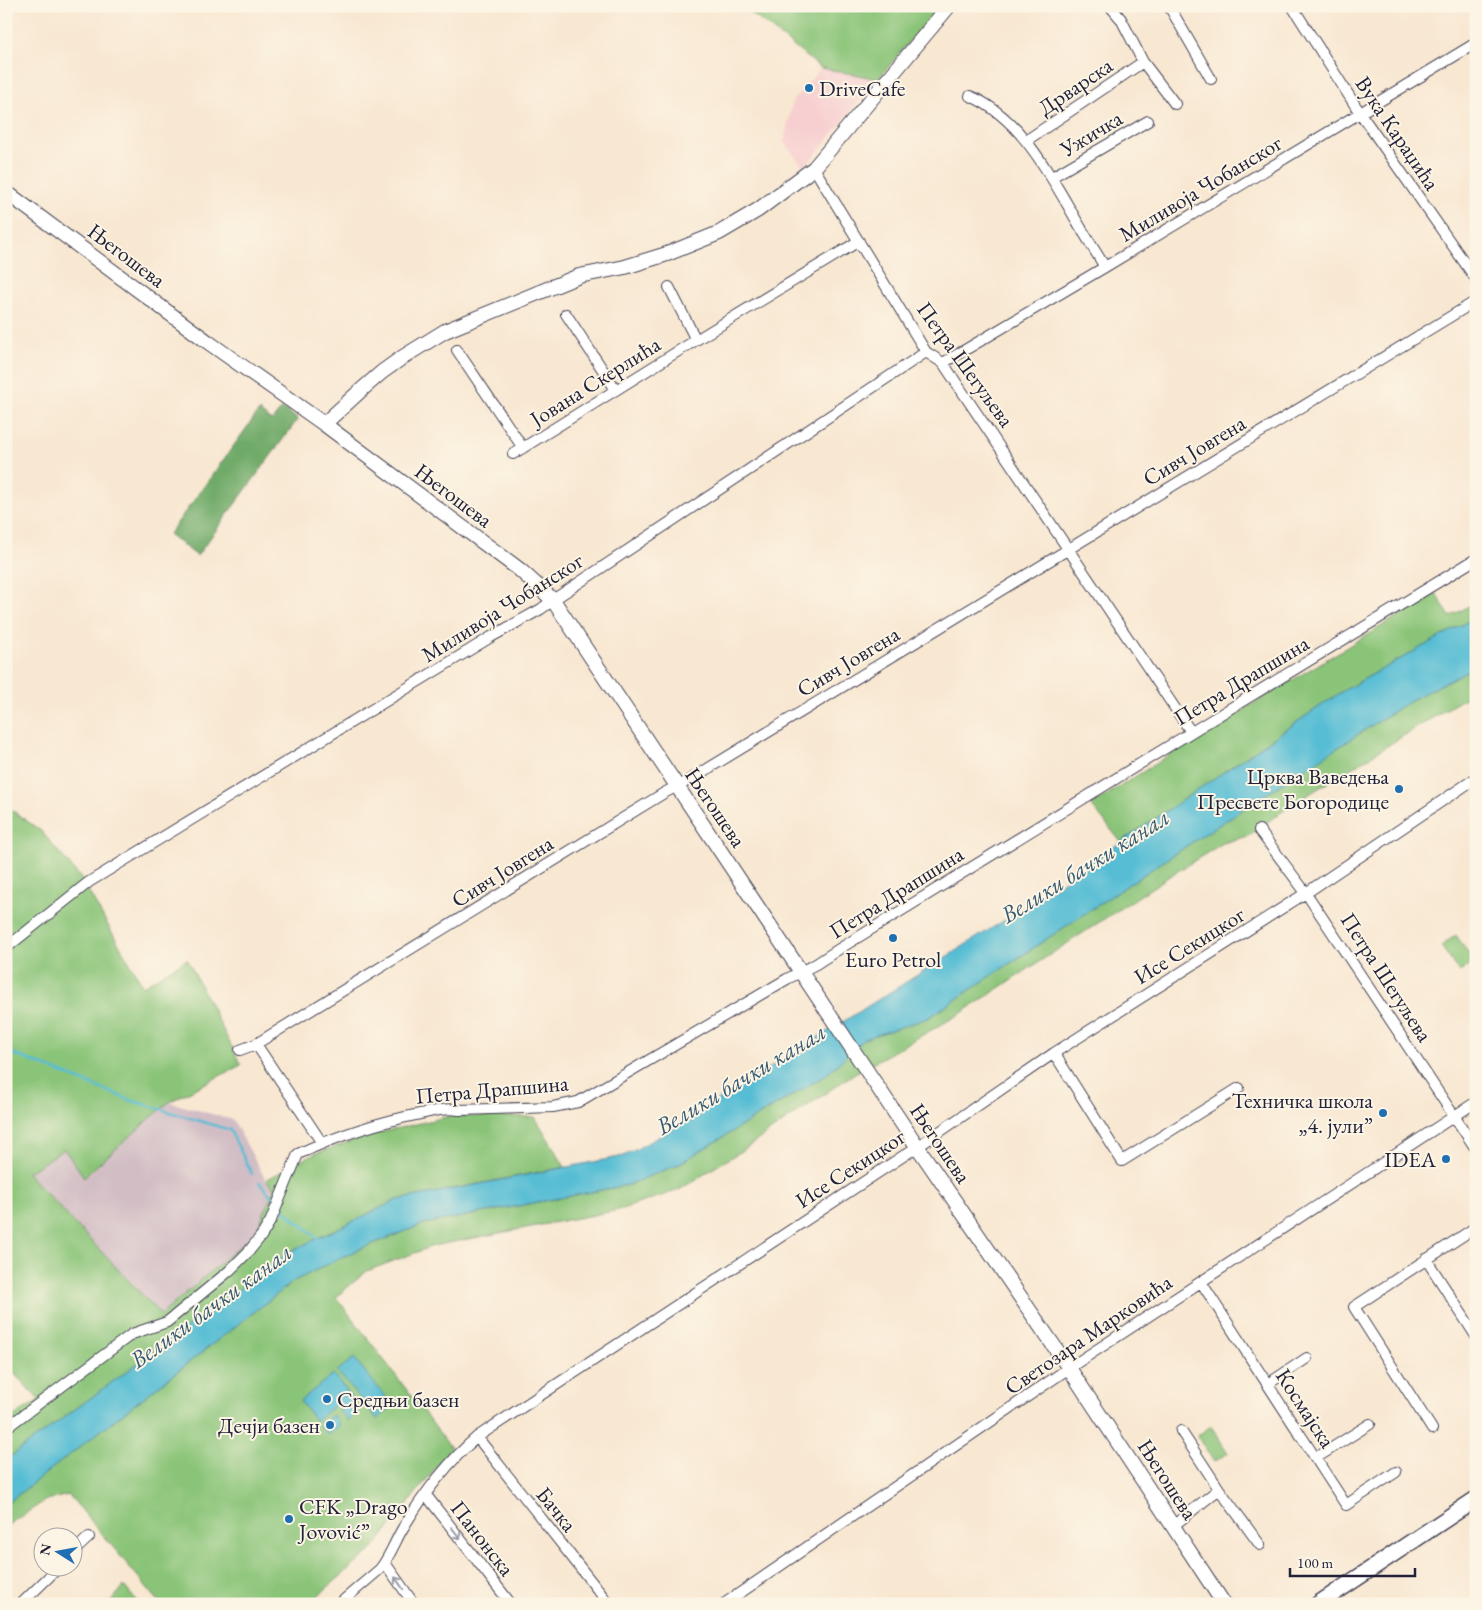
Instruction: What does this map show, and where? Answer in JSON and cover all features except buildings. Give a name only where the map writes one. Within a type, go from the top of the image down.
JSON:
[{"type":"main road","points":[[1318,1604],[1476,1499]]},
{"type":"street","points":[[324,424],[382,372],[445,331],[578,276],[624,267],[667,254],[719,233],[758,210],[814,168],[949,6]]},
{"type":"street","points":[[1110,6],[1121,19],[1143,62],[1175,104]]},
{"type":"street","points":[[1169,6],[1211,79]]},
{"type":"street","points":[[1176,17],[1180,6]]},
{"type":"street","name":"Вука Караџића","points":[[1292,6],[1360,113],[1476,278]]},
{"type":"street","name":"Миливоја Чобанског","points":[[943,363],[1105,268],[1476,42]]},
{"type":"street","name":"Дрварска","points":[[1027,140],[1143,62]]},
{"type":"street","points":[[970,96],[982,101],[1012,125],[1027,140],[1052,177],[1105,268]]},
{"type":"street","name":"Ужичка","points":[[1052,177],[1148,121]]},
{"type":"street","name":"Петра Шегуљева","points":[[814,168],[926,352],[943,363],[1191,732]]},
{"type":"street","name":"Његошева","points":[[6,192],[520,570],[553,600],[917,1146],[1069,1368],[1224,1604]]},
{"type":"street","name":"Јована Скерлића","points":[[513,454],[859,241]]},
{"type":"street","name":"Јована Скерлића","points":[[669,287],[696,340]]},
{"type":"street","name":"Сивч Јовгена","points":[[240,1050],[256,1044],[1476,301]]},
{"type":"street","points":[[566,314],[616,390]]},
{"type":"street","points":[[456,350],[523,448]]},
{"type":"street","name":"Миливоја Чобанског","points":[[6,948],[90,882],[491,637],[541,609],[926,352]]},
{"type":"street","name":"Петра Драпшина","points":[[6,1428],[132,1334],[167,1322],[229,1271],[250,1251],[271,1220],[298,1154],[322,1143],[404,1117],[447,1109],[553,1107],[578,1102],[801,972],[1191,732],[1476,560]]},
{"type":"street","name":"Исе Секицког","points":[[468,1444],[1054,1053],[1306,893],[1476,778]]},
{"type":"street","name":"Петра Шегуљева","points":[[1259,830],[1306,893],[1476,1149]]},
{"type":"street","points":[[256,1044],[322,1143]]},
{"type":"street","points":[[1054,1053],[1122,1160],[1239,1088]]},
{"type":"street","name":"Светозара Марковића","points":[[724,1604],[1069,1368],[1476,1102]]},
{"type":"street","points":[[1432,1429],[1354,1307],[1476,1227]]},
{"type":"street","points":[[1426,1260],[1476,1336]]},
{"type":"street","name":"Космајска","points":[[1201,1282],[1346,1505],[1396,1472]]},
{"type":"street","points":[[1268,1384],[1306,1358]]},
{"type":"street","points":[[1316,1458],[1370,1424]]},
{"type":"street","points":[[1181,1431],[1260,1545]]},
{"type":"street","name":"Бачка","points":[[477,1437],[609,1604]]},
{"type":"street","name":"Панонска","points":[[339,1604],[385,1563],[403,1528],[426,1495],[453,1459],[468,1444]]},
{"type":"street","points":[[1173,1526],[1220,1489]]},
{"type":"street","name":"Панонска","points":[[426,1495],[512,1604]]},
{"type":"street","points":[[82,1544],[89,1537]]},
{"type":"street","points":[[385,1563],[414,1604]]},
{"type":"street","points":[[22,1604],[48,1578]]},
{"type":"shaded area","points":[[821,68],[878,79],[804,168],[784,142],[793,100]]},
{"type":"shaded area","points":[[169,1102],[233,1120],[266,1180],[275,1189],[255,1233],[161,1315],[26,1173],[64,1148],[85,1177]]},
{"type":"green space","points":[[742,6],[939,6],[878,79],[821,68]]},
{"type":"green space","points":[[282,408],[298,419],[197,556],[169,534],[259,411],[272,421]]},
{"type":"green space","points":[[1436,593],[1450,617],[1476,602],[1476,617],[1341,692],[1121,842],[1091,805],[1169,755]]},
{"type":"green space","points":[[1476,666],[1476,691],[1290,806],[1248,836],[1223,843],[1168,877],[960,1014],[855,1073],[752,1144],[679,1190],[619,1210],[433,1246],[367,1271],[336,1297],[451,1448],[373,1549],[308,1604],[161,1604],[69,1495],[46,1500],[6,1526],[6,1504],[294,1281],[357,1250],[424,1224],[628,1185],[677,1165],[826,1075],[864,1039],[928,1018],[1200,837],[1411,700]]},
{"type":"green space","points":[[6,806],[41,831],[80,877],[143,986],[187,959],[241,1065],[169,1102],[84,1177],[64,1149],[27,1173],[161,1315],[255,1233],[275,1189],[266,1180],[313,1154],[374,1134],[450,1116],[535,1117],[565,1167],[397,1200],[291,1251],[6,1460],[6,1421],[39,1400],[6,1365]]},
{"type":"green space","points":[[1456,935],[1474,962],[1459,972],[1441,946]]},
{"type":"green space","points":[[1211,1426],[1228,1453],[1214,1462],[1197,1436]]},
{"type":"green space","points":[[124,1586],[139,1604],[109,1604]]},
{"type":"water","points":[[1476,617],[1476,666],[1411,700],[1200,837],[928,1018],[864,1039],[826,1075],[677,1165],[628,1185],[424,1224],[357,1250],[294,1281],[6,1504],[6,1460],[291,1251],[397,1200],[624,1156],[669,1131],[1024,908],[1341,692]]},
{"type":"water","points":[[354,1358],[393,1406],[377,1419],[337,1371]]},
{"type":"water","name":"Средњи базен","points":[[333,1374],[351,1396],[357,1413],[348,1421],[335,1405],[316,1421],[300,1401]]},
{"type":"water","name":"Дечји базен","points":[[333,1415],[340,1425],[327,1435],[319,1425]]},
{"type":"waterway","points":[[6,1051],[130,1100],[230,1130],[252,1174]]},
{"type":"waterway","points":[[259,1182],[274,1199]]},
{"type":"waterway","points":[[282,1208],[319,1240]]},
{"type":"place","name":"DriveCafe","points":[[809,88]]},
{"type":"place","name":"Црква Ваведења Пресвете Богородице","points":[[1399,789]]},
{"type":"place","name":"Euro Petrol","points":[[893,938]]},
{"type":"place","name":"Техничка школа „4. јули”","points":[[1383,1113]]},
{"type":"place","name":"IDEA","points":[[1446,1159]]},
{"type":"place","name":"Средњи базен","points":[[327,1399]]},
{"type":"place","name":"Дечји базен","points":[[330,1425]]},
{"type":"place","name":"CFK „Drago Jovović”","points":[[289,1519]]},
{"type":"water label","name":"Велики бачки канал","points":[[1085,866]]},
{"type":"water label","name":"Велики бачки канал","points":[[741,1079]]},
{"type":"water label","name":"Велики бачки канал","points":[[211,1306]]}]
